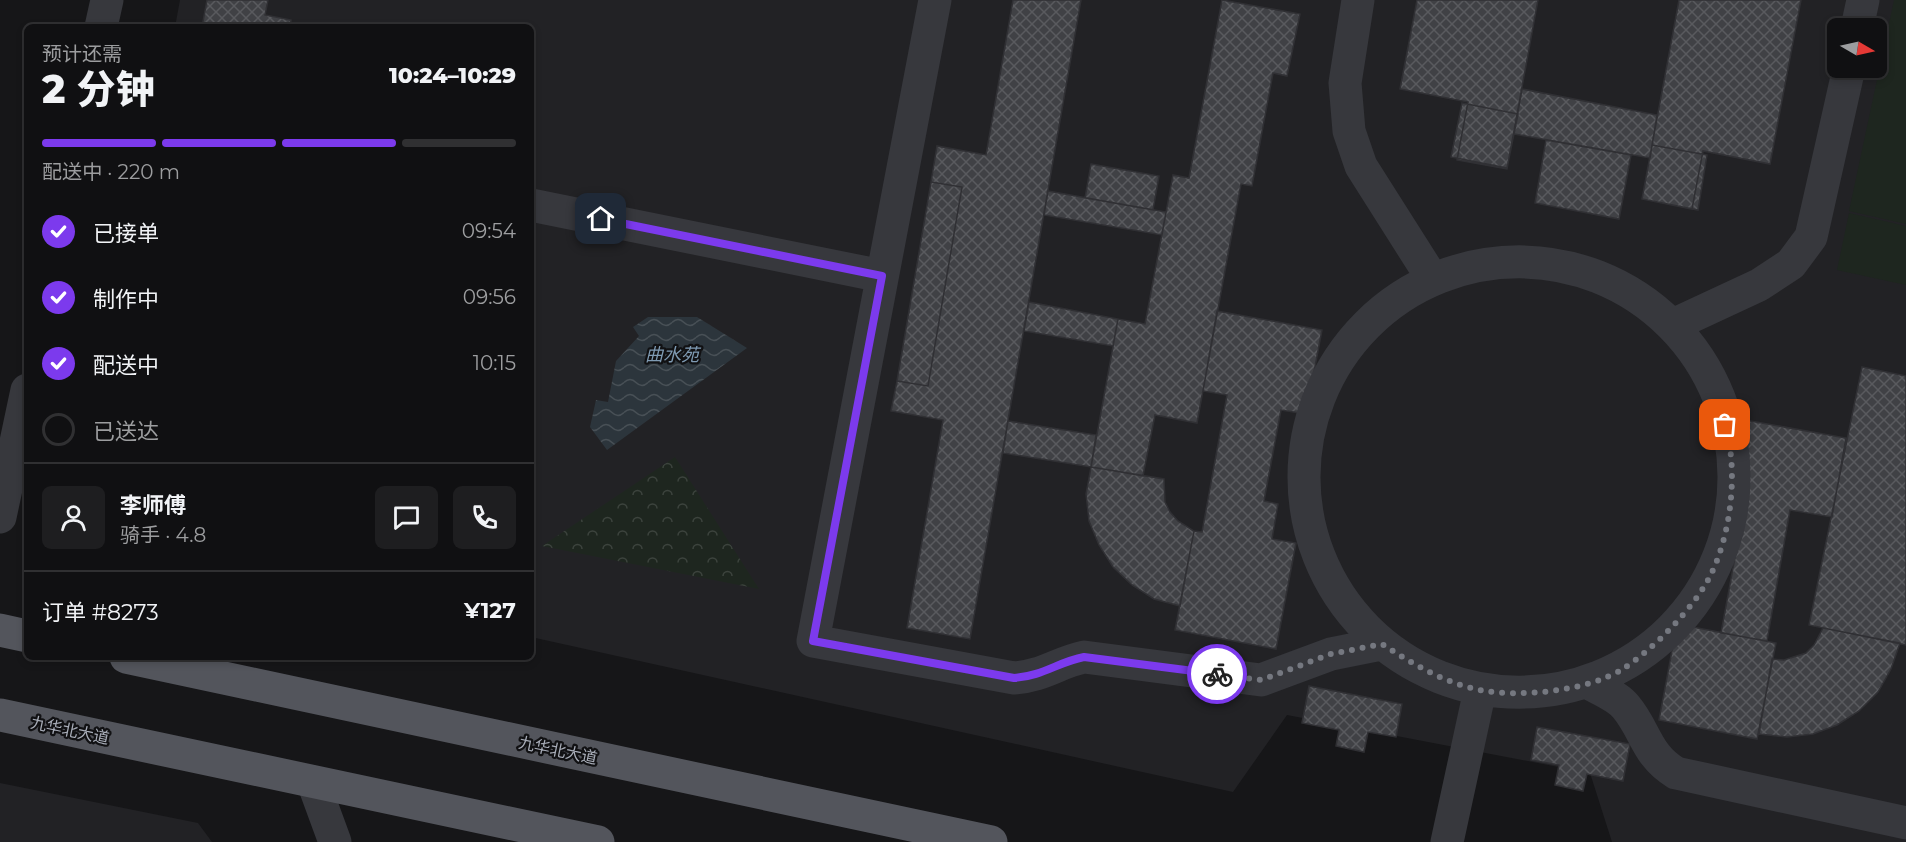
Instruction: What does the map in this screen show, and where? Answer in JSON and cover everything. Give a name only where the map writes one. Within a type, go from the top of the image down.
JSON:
[{"type":"main road","points":[[0,630],[24,635]]},
{"type":"main road","name":"九华北大道","points":[[140,660],[991,842]]},
{"type":"main road","name":"九华北大道","points":[[0,715],[598,842]]},
{"type":"street","points":[[102,24],[107,0]]},
{"type":"street","points":[[934,0],[813,641],[1014,678],[1034,676],[1070,660],[1084,657],[1261,680],[1331,654],[1382,644]]},
{"type":"street","points":[[1859,18],[1863,0]]},
{"type":"street","points":[[1351,1],[1345,83],[1349,131],[1361,166],[1432,278]]},
{"type":"street","points":[[1673,325],[1759,285],[1791,264],[1811,237],[1847,78]]},
{"type":"street","points":[[534,206],[882,276]]},
{"type":"street","points":[[1495,261],[1560,264],[1621,286],[1673,325],[1712,381],[1732,447],[1730,516],[1708,580],[1665,635],[1622,669],[1591,684],[1524,693],[1480,690],[1428,673],[1382,644],[1334,589],[1308,520],[1305,447],[1327,377],[1371,319],[1432,278],[1495,261]]},
{"type":"street","points":[[0,517],[24,404]]},
{"type":"street","points":[[1591,684],[1625,707],[1651,752],[1659,762],[1676,773],[1906,823]]},
{"type":"street","points":[[1447,842],[1480,690]]},
{"type":"street","points":[[313,782],[335,842]]},
{"type":"shaded area","points":[[180,0],[1906,0],[1906,842],[1612,842],[1590,773],[1287,715],[1233,792],[534,638],[534,24],[176,24]]},
{"type":"shaded area","points":[[0,783],[198,823],[212,842],[0,842]]},
{"type":"green space","points":[[1894,0],[1906,0],[1906,224],[1849,211],[1877,78],[1887,78],[1887,33]]},
{"type":"green space","points":[[1849,213],[1906,226],[1906,285],[1837,270]]},
{"type":"green space","points":[[675,457],[759,589],[542,546]]},
{"type":"water","name":"曲水苑","points":[[648,317],[697,317],[747,348],[607,450],[590,427],[596,400],[608,402],[616,361],[639,336],[633,327]]},
{"type":"building","points":[[207,0],[268,0],[265,15],[291,20],[290,24],[203,24]]},
{"type":"building","points":[[1013,0],[1081,0],[970,639],[907,628],[943,420],[891,411],[897,381],[928,386],[962,187],[931,182],[937,146],[986,155]]},
{"type":"building","points":[[1222,0],[1300,14],[1287,76],[1273,73],[1252,186],[1241,184],[1197,423],[1155,415],[1143,476],[1091,467],[1118,319],[1145,324],[1173,175],[1189,178]]},
{"type":"building","points":[[1417,0],[1538,0],[1507,169],[1457,160],[1468,102],[1400,89]]},
{"type":"building","points":[[1679,0],[1801,0],[1770,164],[1703,151],[1692,209],[1642,199]]},
{"type":"building","points":[[1522,89],[1657,115],[1650,158],[1514,134]]},
{"type":"building","points":[[1462,103],[1518,114],[1507,168],[1451,157]]},
{"type":"building","points":[[1546,140],[1631,155],[1619,219],[1535,203]]},
{"type":"building","points":[[1652,145],[1707,155],[1698,210],[1642,199]]},
{"type":"building","points":[[1091,164],[1159,176],[1153,210],[1085,198]]},
{"type":"building","points":[[931,182],[962,187],[928,386],[897,381]]},
{"type":"building","points":[[1048,191],[1166,212],[1162,235],[1044,215]]},
{"type":"building","points":[[1029,302],[1118,319],[1113,346],[1024,331]]},
{"type":"building","points":[[1217,311],[1322,330],[1306,414],[1281,410],[1264,501],[1278,504],[1272,539],[1296,543],[1276,649],[1175,630],[1194,531],[1202,532],[1227,395],[1203,391]]},
{"type":"building","points":[[1862,367],[1906,376],[1906,645],[1809,625]]},
{"type":"building","points":[[1745,420],[1846,438],[1832,517],[1790,510],[1767,641],[1721,633],[1745,503],[1731,500]]},
{"type":"building","points":[[1008,421],[1096,435],[1091,467],[1003,453]]},
{"type":"building","points":[[1091,467],[1164,479],[1165,502],[1170,512],[1178,521],[1194,531],[1180,606],[1154,599],[1132,585],[1113,567],[1099,545],[1089,521],[1086,494]]},
{"type":"building","points":[[1677,624],[1776,643],[1757,739],[1659,720]]},
{"type":"building","points":[[1823,628],[1900,643],[1891,669],[1878,692],[1859,711],[1837,725],[1813,734],[1787,737],[1759,734],[1772,659],[1784,660],[1806,653],[1814,645]]},
{"type":"building","points":[[1309,686],[1402,704],[1396,737],[1368,732],[1364,752],[1336,746],[1339,730],[1302,723]]},
{"type":"building","points":[[1537,727],[1630,744],[1623,781],[1587,774],[1583,791],[1555,785],[1559,765],[1531,760]]},
{"type":"way so far","points":[[1217,674],[1261,680],[1331,654],[1382,644],[1428,673],[1480,690],[1524,693],[1567,688],[1591,684],[1622,669],[1665,635],[1708,580],[1730,516],[1732,447],[1725,425]]},
{"type":"route","points":[[601,219],[882,276],[813,641],[1014,678],[1034,676],[1070,660],[1084,657],[1217,674]]}]
